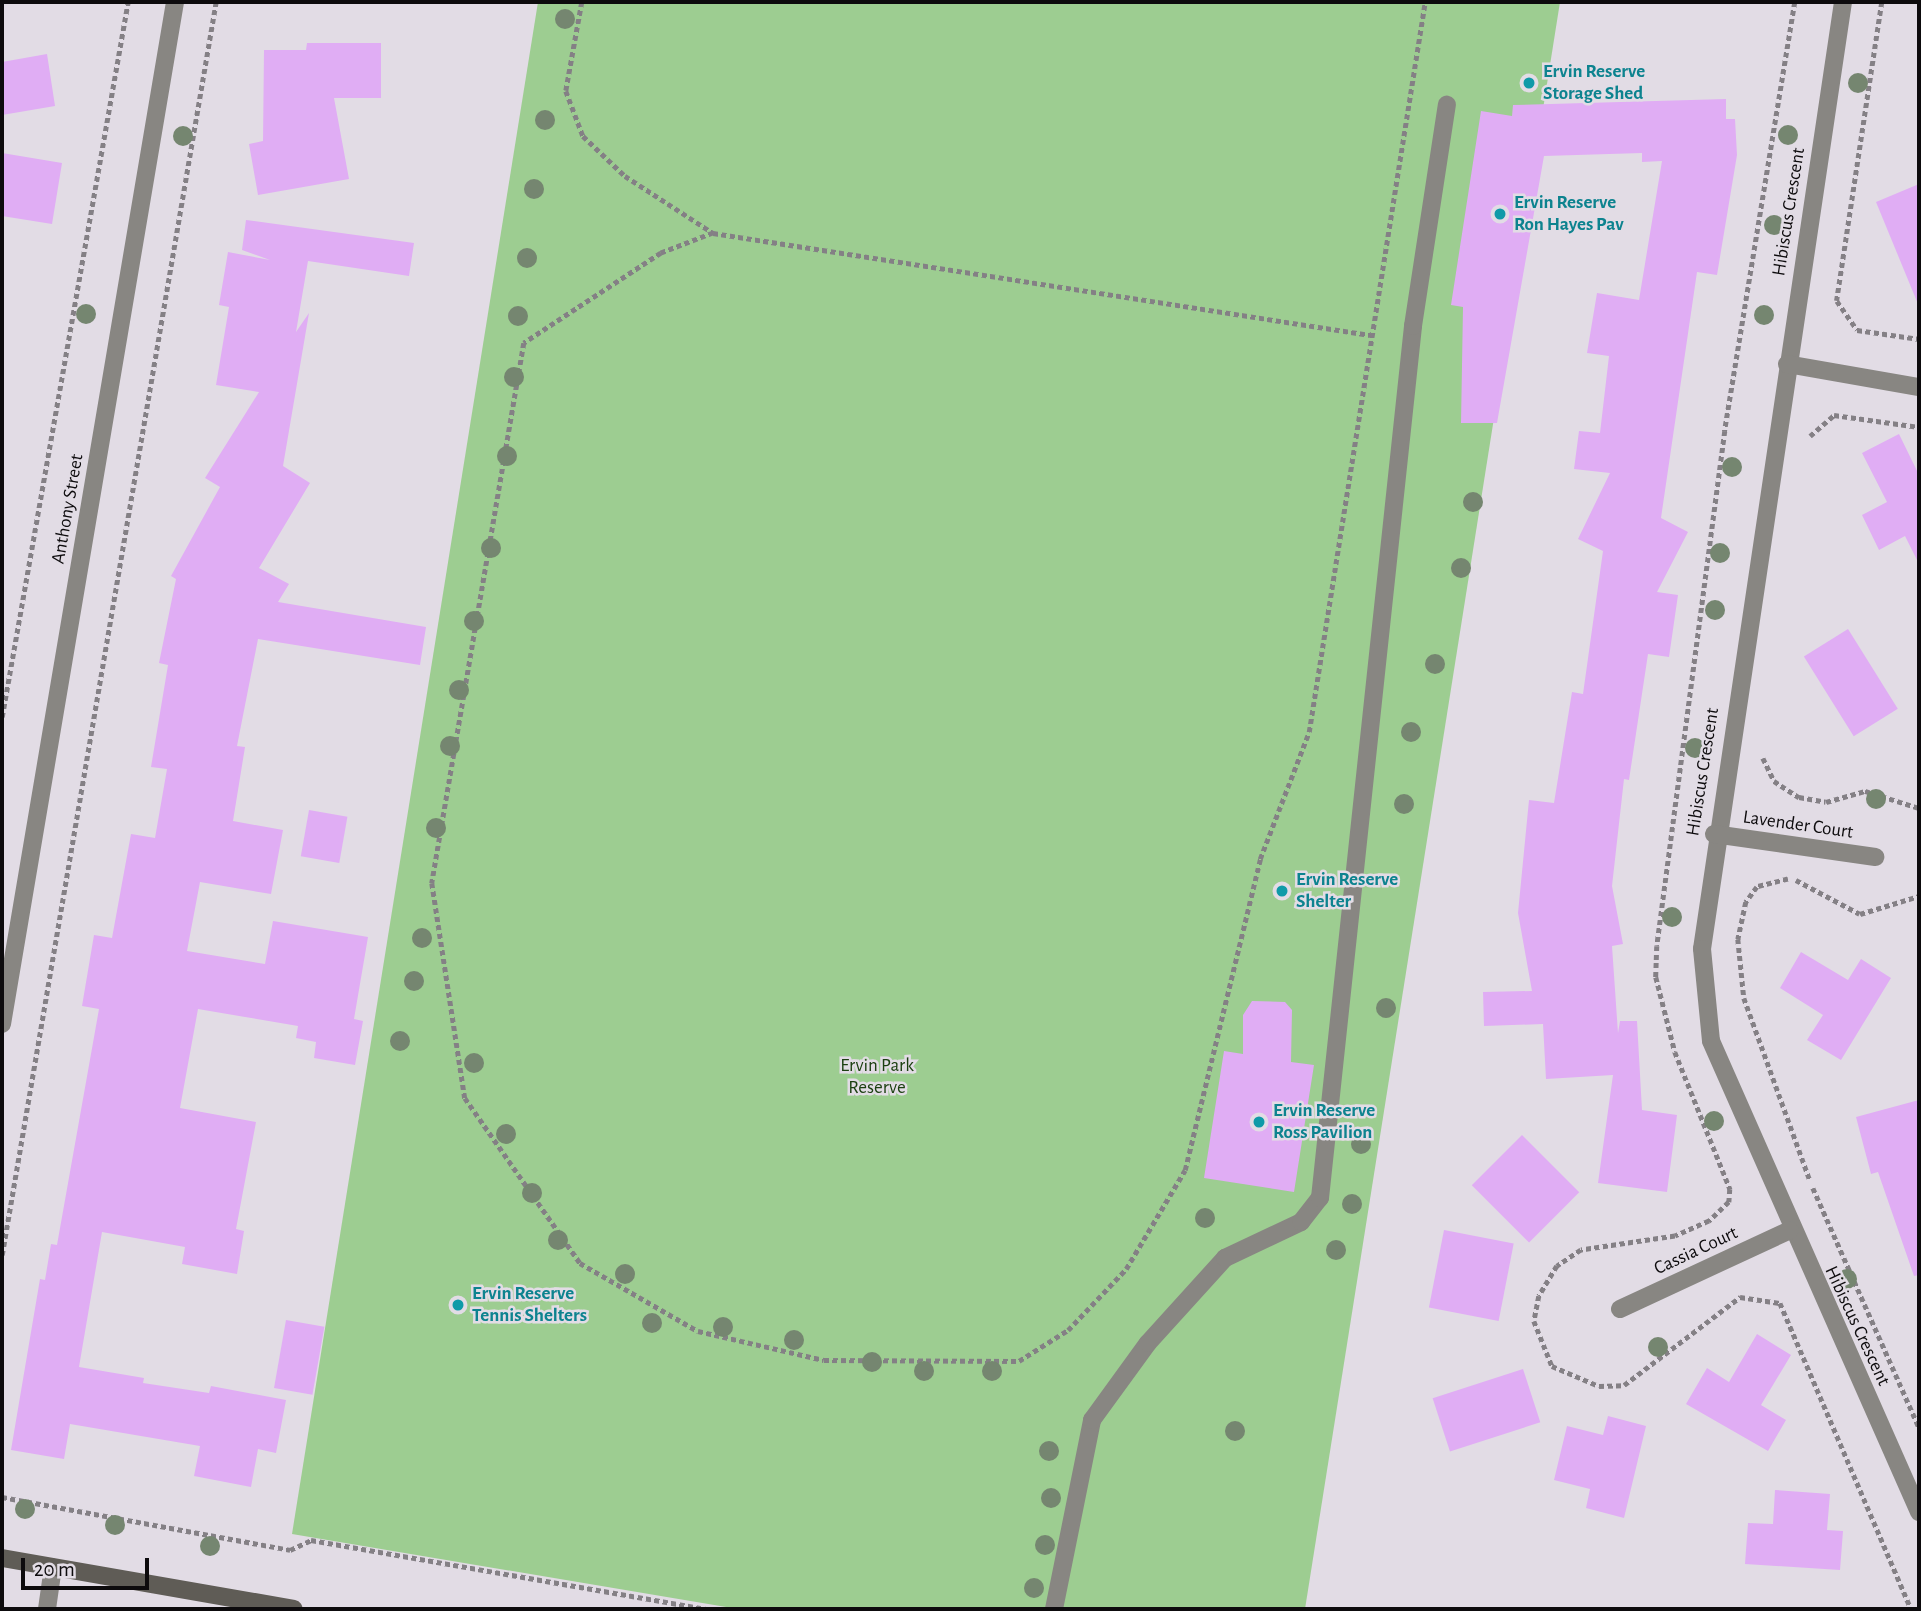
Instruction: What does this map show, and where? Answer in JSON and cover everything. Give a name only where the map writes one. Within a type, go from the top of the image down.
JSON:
[{"type":"street","name":"Anthony Street","points":[[2,1024],[175,2]]},
{"type":"street","name":"Hibiscus Crescent","points":[[1843,2],[1714,834],[1702,948],[1711,1041],[1790,1230],[1919,1511]]},
{"type":"street","points":[[1054,1609],[1092,1420],[1148,1343],[1225,1258],[1301,1222],[1321,1198],[1413,326],[1447,105]]},
{"type":"street","points":[[1787,364],[1919,387]]},
{"type":"street","name":"Lavender Court","points":[[1714,834],[1875,857]]},
{"type":"street","name":"Cassia Court","points":[[1620,1309],[1790,1230]]},
{"type":"street","points":[[2,1558],[293,1609]]},
{"type":"street","points":[[47,1609],[53,1567]]},
{"type":"path","points":[[2,717],[128,2]]},
{"type":"path","points":[[2,1255],[216,2]]},
{"type":"path","points":[[582,2],[566,91],[583,136],[625,176],[713,233],[1370,335]]},
{"type":"path","points":[[713,233],[661,253],[524,343],[432,883],[465,1098],[580,1263],[698,1331],[824,1360],[1019,1361],[1068,1330],[1126,1269],[1185,1170],[1260,859],[1309,732],[1352,487],[1370,335],[1425,2]]},
{"type":"path","points":[[1882,2],[1837,301],[1857,330],[1919,339]]},
{"type":"path","points":[[1806,452],[1808,438],[1834,415],[1919,427]]},
{"type":"path","points":[[1758,748],[1774,781],[1799,797],[1826,802],[1865,791],[1919,808]]},
{"type":"path","points":[[1919,896],[1860,914],[1841,908],[1815,886],[1776,880],[1757,887],[1746,902],[1738,939],[1744,998],[1768,1077],[1919,1427]]},
{"type":"path","points":[[2,1497],[290,1550],[311,1540],[706,1609]]},
{"type":"green space","name":"Ervin Park Reserve","points":[[538,2],[1560,2],[1305,1609],[738,1609],[292,1534]]},
{"type":"building","points":[[307,43],[381,43],[381,98],[334,98],[349,179],[258,195],[249,144],[263,141],[264,50],[306,50]]},
{"type":"building","points":[[47,54],[55,106],[2,115],[2,62]]},
{"type":"building","points":[[1726,99],[1726,119],[1735,119],[1737,155],[1717,275],[1697,272],[1661,518],[1688,532],[1657,592],[1678,595],[1669,657],[1648,654],[1629,780],[1624,779],[1612,886],[1623,944],[1612,946],[1618,1033],[1620,1021],[1637,1021],[1642,1110],[1677,1115],[1667,1192],[1598,1183],[1613,1075],[1546,1079],[1543,1024],[1484,1026],[1483,992],[1532,991],[1518,913],[1529,800],[1554,803],[1572,692],[1583,694],[1603,551],[1578,539],[1610,473],[1574,469],[1579,431],[1600,433],[1609,356],[1587,353],[1597,293],[1639,300],[1662,161],[1642,162],[1642,153],[1544,156],[1497,423],[1461,423],[1463,307],[1451,305],[1481,111],[1512,116],[1513,105]]},
{"type":"building","points":[[2,153],[62,163],[52,224],[2,216]]},
{"type":"building","points":[[1919,184],[1919,304],[1918,304],[1876,202]]},
{"type":"building","points":[[246,220],[414,243],[409,276],[308,261],[296,332],[309,313],[283,466],[310,483],[259,568],[289,584],[278,602],[426,627],[420,665],[258,639],[237,746],[245,747],[233,821],[283,830],[271,894],[200,882],[187,951],[265,964],[273,921],[368,937],[354,1019],[363,1021],[355,1065],[314,1058],[316,1042],[296,1038],[298,1026],[198,1009],[180,1108],[256,1122],[236,1229],[244,1231],[237,1274],[182,1264],[185,1247],[102,1232],[79,1367],[144,1378],[143,1383],[209,1393],[211,1386],[286,1400],[276,1453],[258,1449],[251,1487],[194,1476],[200,1446],[70,1424],[64,1459],[11,1450],[40,1279],[45,1280],[51,1244],[57,1245],[99,1009],[82,1006],[94,935],[112,938],[131,834],[155,838],[167,769],[151,767],[168,665],[159,663],[176,579],[171,576],[220,487],[205,478],[259,392],[216,385],[229,307],[219,305],[228,252],[270,260],[242,250]]},
{"type":"building","points":[[1899,434],[1919,475],[1919,564],[1905,536],[1879,550],[1862,515],[1887,502],[1862,453]]},
{"type":"building","points":[[1848,629],[1898,709],[1854,736],[1804,657]]},
{"type":"building","points":[[309,810],[347,817],[339,863],[301,856]]},
{"type":"building","points":[[1801,952],[1848,980],[1861,959],[1891,978],[1841,1060],[1807,1040],[1823,1015],[1780,988]]},
{"type":"building","name":"Ervin Reserve Ross Pavilion","points":[[1252,1001],[1285,1002],[1292,1010],[1291,1062],[1314,1065],[1294,1192],[1204,1178],[1224,1051],[1243,1054],[1243,1015]]},
{"type":"building","points":[[1919,1100],[1919,1275],[1914,1276],[1878,1172],[1871,1174],[1856,1117]]},
{"type":"building","points":[[1522,1135],[1579,1192],[1529,1242],[1472,1185]]},
{"type":"building","points":[[1444,1230],[1514,1244],[1499,1321],[1429,1308]]},
{"type":"building","points":[[286,1320],[324,1327],[312,1395],[274,1388]]},
{"type":"building","points":[[1757,1334],[1791,1355],[1761,1405],[1786,1420],[1768,1451],[1686,1404],[1707,1368],[1729,1382]]},
{"type":"building","points":[[1523,1369],[1540,1422],[1450,1452],[1433,1398]]},
{"type":"building","points":[[1608,1416],[1646,1426],[1624,1518],[1586,1508],[1590,1489],[1554,1480],[1567,1426],[1603,1435]]},
{"type":"building","points":[[1775,1490],[1830,1494],[1827,1530],[1843,1531],[1840,1570],[1745,1564],[1748,1523],[1773,1524]]},
{"type":"place","name":"Ervin Reserve Storage Shed","points":[[1529,83]]},
{"type":"place","name":"Ervin Reserve Ron Hayes Pav","points":[[1500,214]]},
{"type":"place","name":"Ervin Reserve Shelter","points":[[1282,891]]},
{"type":"place","name":"Ervin Reserve Ross Pavilion","points":[[1259,1122]]},
{"type":"place","name":"Ervin Reserve Tennis Shelters","points":[[458,1305]]}]
